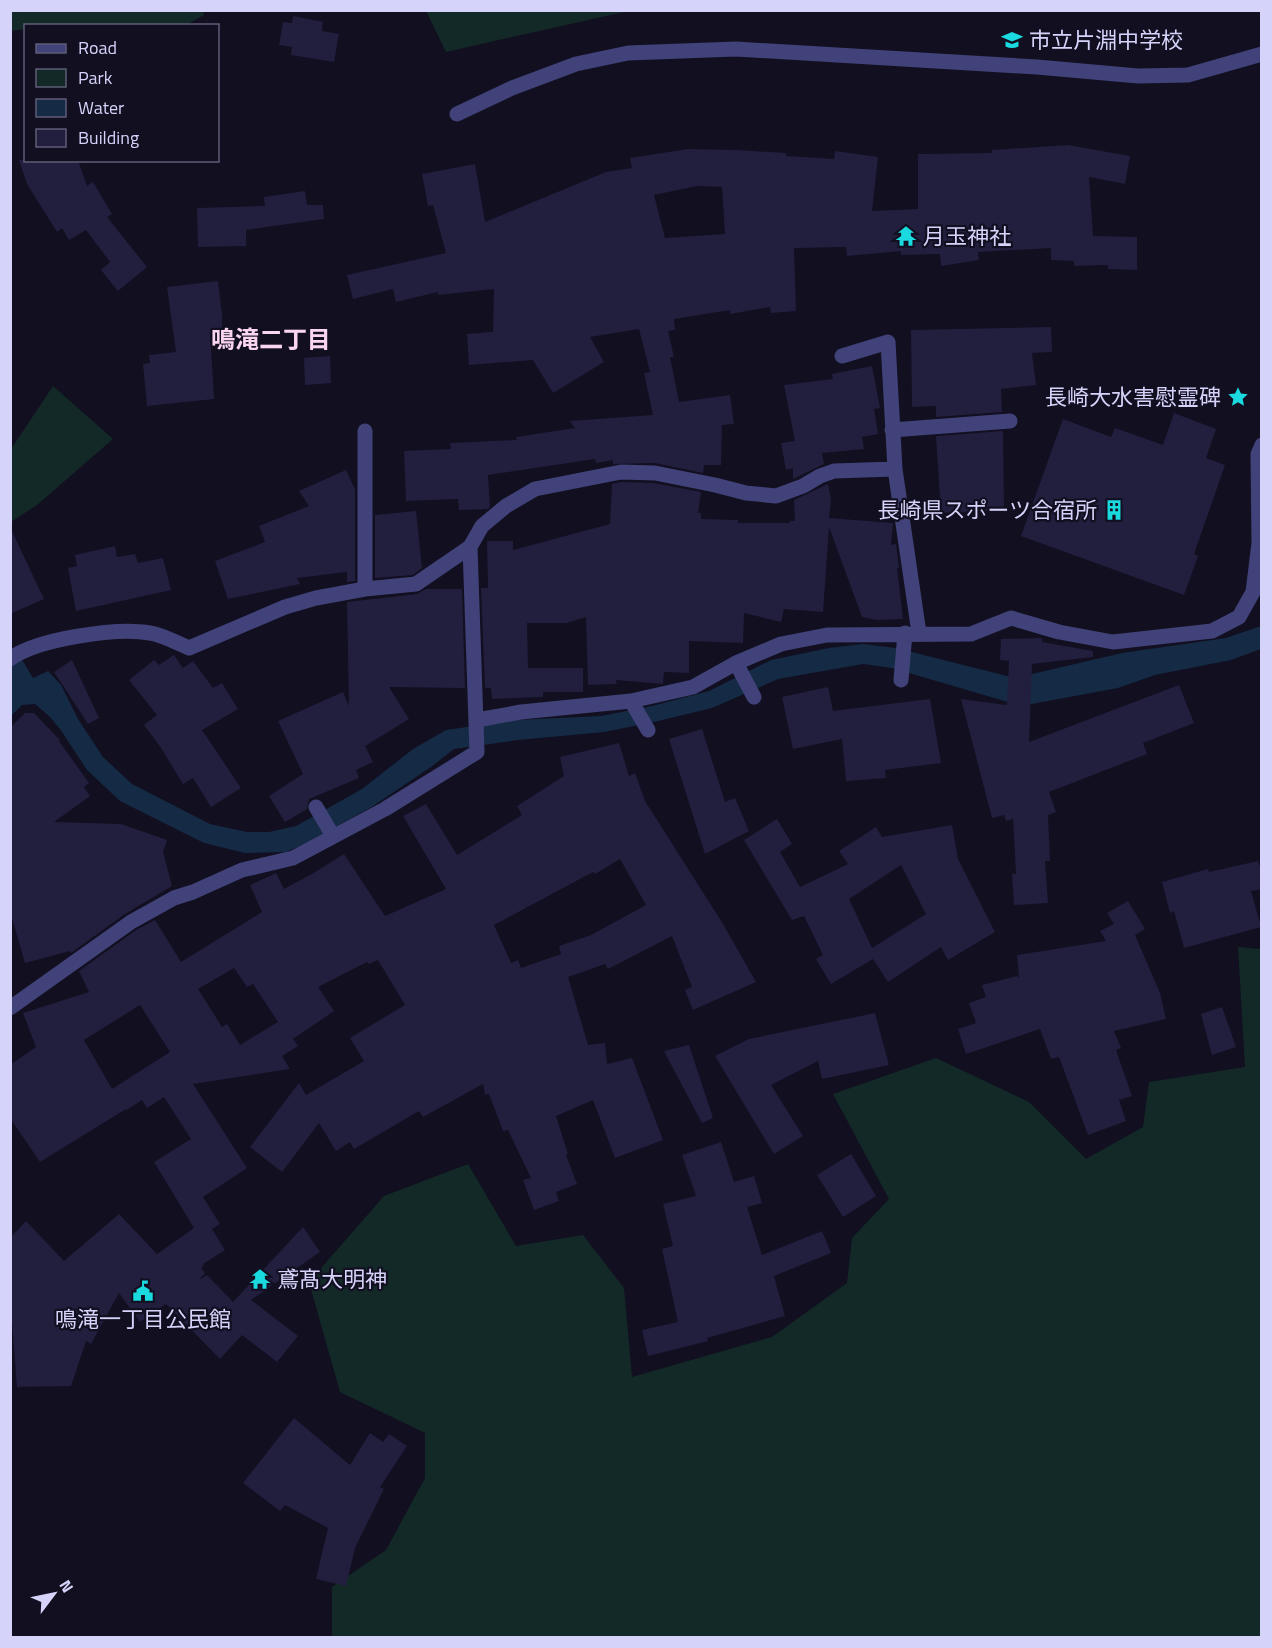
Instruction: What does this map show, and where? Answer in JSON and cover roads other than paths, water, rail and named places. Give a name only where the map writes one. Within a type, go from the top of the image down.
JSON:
[{"type":"street","points":[[457,114],[512,88],[576,64],[628,53],[736,49],[1037,67],[1138,76],[1188,75],[1262,54]]},
{"type":"street","points":[[842,356],[888,342],[895,469],[912,633],[903,652],[901,680]]},
{"type":"street","points":[[892,430],[1010,421]]},
{"type":"street","points":[[365,431],[365,589]]},
{"type":"street","points":[[477,720],[521,712],[631,700],[693,687],[736,663],[782,644],[827,635],[971,634],[1011,618],[1059,632],[1113,642],[1212,631],[1239,617],[1253,592],[1259,543],[1258,454],[1262,445]]},
{"type":"street","points":[[10,659],[38,645],[105,633],[151,633],[189,648],[285,607],[316,598],[365,589],[416,584],[470,547],[483,526],[506,506],[535,489],[621,472],[655,473],[746,493],[776,496],[834,471],[895,469]]},
{"type":"street","points":[[10,1008],[122,928],[174,898],[242,870],[293,858],[385,809],[477,752],[470,547]]},
{"type":"street","points":[[736,663],[754,697]]},
{"type":"street","points":[[631,700],[648,730]]},
{"type":"street","points":[[316,807],[333,836]]},
{"type":"water","points":[[1261,626],[1261,649],[1231,660],[1155,675],[1118,688],[1021,706],[892,668],[863,664],[778,679],[712,708],[654,722],[604,732],[454,749],[370,808],[286,852],[245,853],[204,843],[120,801],[87,770],[60,729],[35,704],[22,705],[11,716],[11,667],[21,658],[33,678],[48,671],[61,685],[78,719],[103,757],[132,784],[210,824],[247,832],[269,832],[296,826],[362,789],[413,749],[446,730],[516,720],[601,716],[652,706],[709,691],[771,660],[829,648],[863,644],[896,648],[1015,678],[1122,653],[1226,638]]},
{"type":"place","name":"市立片淵中学校","points":[[1012,40]]},
{"type":"place","name":"月玉神社","points":[[906,236]]},
{"type":"place","name":"長崎大水害慰霊碑","points":[[1238,397]]},
{"type":"place","name":"長崎県スポーツ合宿所","points":[[1114,510]]},
{"type":"place","name":"鳶髙大明神","points":[[260,1279]]},
{"type":"place","name":"鳴滝一丁目公民館","points":[[143,1291]]},
{"type":"district","name":"鳴滝二丁目","points":[[271,339]]}]
